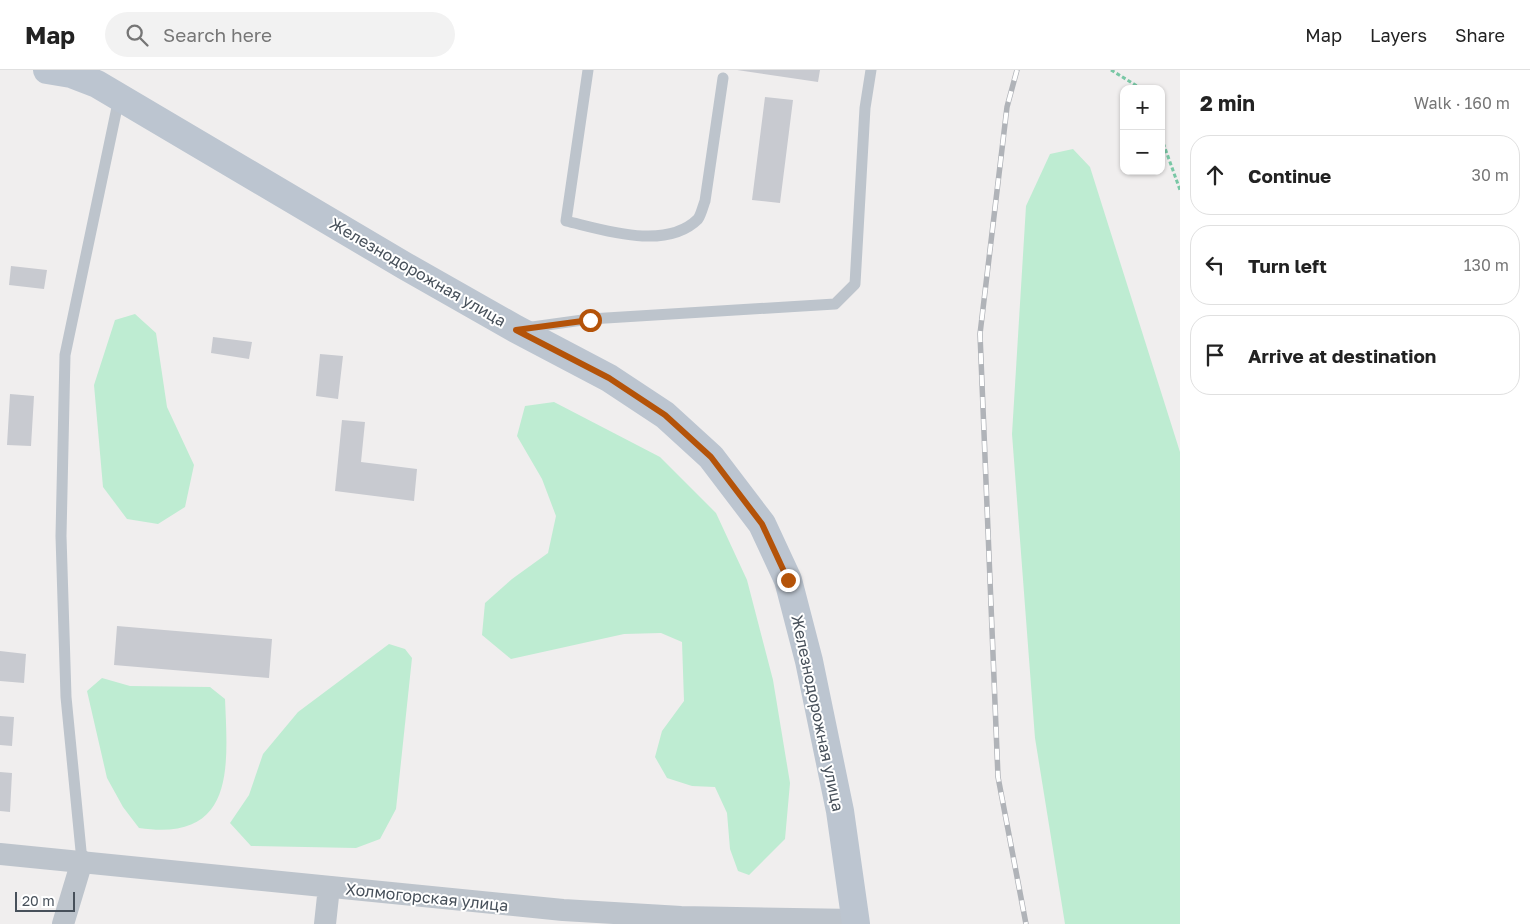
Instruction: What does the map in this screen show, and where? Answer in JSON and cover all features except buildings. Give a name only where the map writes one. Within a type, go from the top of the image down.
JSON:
[{"type":"street","name":"Железнодорожная улица","points":[[47,70],[71,74],[119,96],[516,330],[609,378],[665,415],[711,457],[762,524],[788,580],[809,661],[840,811],[856,922]]},
{"type":"street","name":"Холмогорская улица","points":[[0,854],[329,887],[563,917],[856,922]]},
{"type":"street","points":[[63,924],[82,861]]},
{"type":"street","points":[[325,924],[329,887]]},
{"type":"lane","points":[[588,70],[566,221],[625,235],[672,235],[698,219],[705,201],[723,78]]},
{"type":"lane","points":[[516,330],[590,320],[835,304],[855,284],[866,108],[872,70]]},
{"type":"lane","points":[[82,861],[66,697],[61,536],[64,355],[119,96]]},
{"type":"path","points":[[1111,70],[1135,85]]},
{"type":"path","points":[[1165,148],[1180,190]]},
{"type":"green space","points":[[1073,149],[1090,167],[1180,452],[1180,924],[1065,924],[1035,738],[1012,434],[1026,206],[1050,154]]},
{"type":"green space","points":[[135,314],[156,333],[167,407],[194,465],[185,507],[158,524],[127,519],[103,487],[94,385],[115,320]]},
{"type":"green space","points":[[554,402],[660,457],[716,513],[747,580],[773,680],[790,783],[785,839],[749,875],[738,871],[730,849],[727,813],[715,787],[692,786],[667,778],[655,757],[662,731],[684,701],[682,642],[661,633],[624,634],[511,659],[482,635],[485,603],[512,579],[548,553],[556,516],[542,479],[517,436],[525,406]]},
{"type":"green space","points":[[389,644],[405,649],[412,658],[396,809],[380,839],[356,848],[251,846],[230,823],[249,795],[263,754],[298,712]]},
{"type":"green space","points":[[102,678],[130,686],[210,687],[225,699],[226,751],[224,774],[219,795],[209,812],[193,824],[170,829],[139,828],[123,807],[107,778],[87,691]]},
{"type":"railway","points":[[1017,70],[1007,107],[980,334],[998,777],[1026,924]]},
{"type":"route","points":[[590,320],[516,330],[609,378],[665,415],[711,457],[762,524],[788,580]]}]
